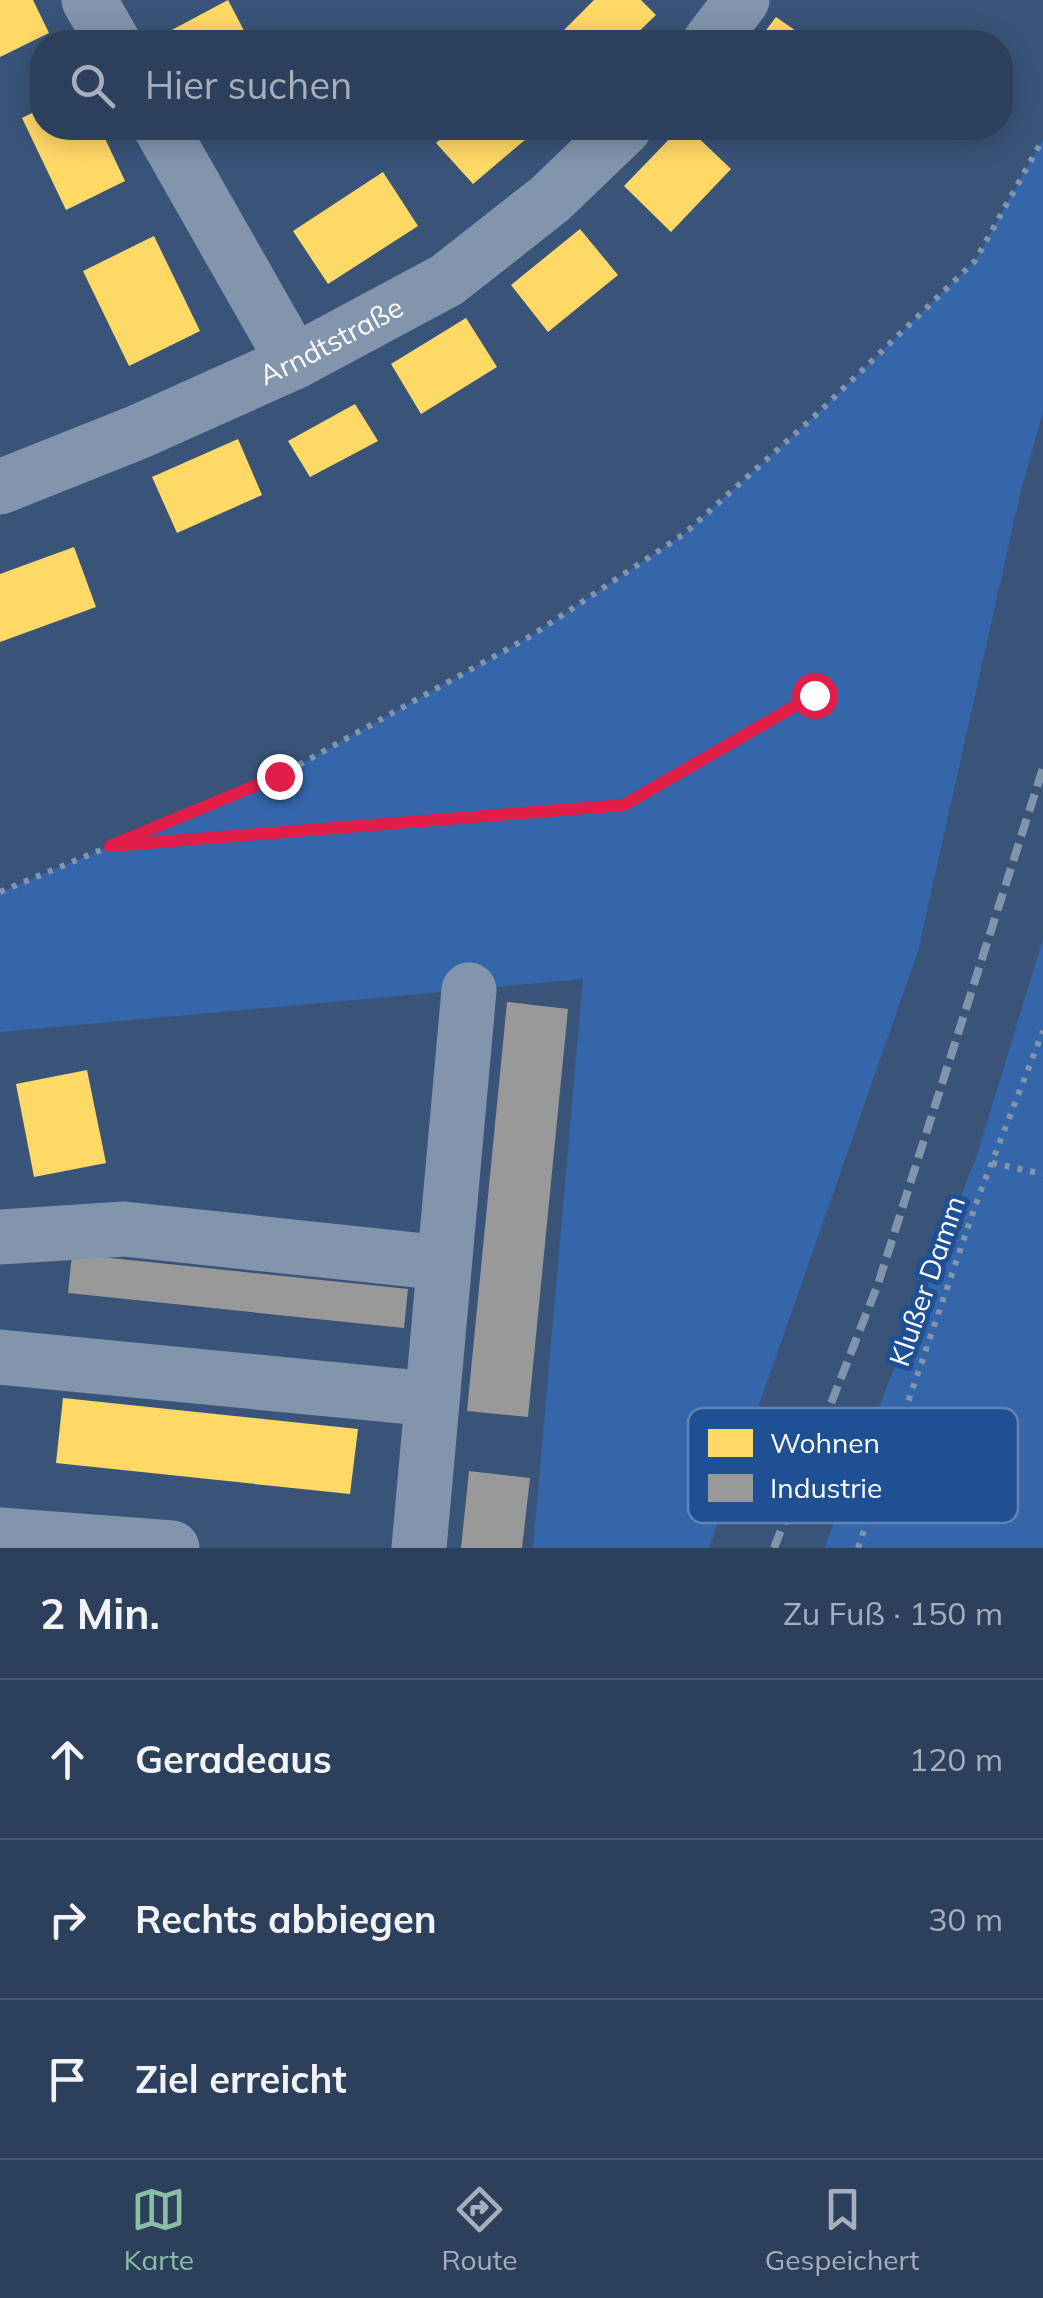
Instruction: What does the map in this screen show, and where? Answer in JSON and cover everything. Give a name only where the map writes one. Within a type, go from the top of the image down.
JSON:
[{"type":"street","points":[[89,0],[106,30]]},
{"type":"street","points":[[719,30],[742,0]]},
{"type":"street","points":[[168,140],[294,362]]},
{"type":"street","name":"Arndtstraße","points":[[0,487],[138,432],[294,362],[446,280],[550,199],[611,140]]},
{"type":"street","points":[[419,1548],[470,990]]},
{"type":"street","points":[[0,1237],[124,1229],[444,1263]]},
{"type":"street","points":[[0,1358],[432,1399]]},
{"type":"street","points":[[0,1534],[172,1548]]},
{"type":"path","points":[[0,892],[296,767],[531,636],[684,534],[818,413],[975,261],[1043,139]]},
{"type":"path","points":[[110,846],[624,805],[814,695]]},
{"type":"path","name":"Klußer Damm","points":[[907,1408],[1043,1030]]},
{"type":"path","points":[[992,1163],[1043,1174]]},
{"type":"path","name":"Klußer Damm","points":[[858,1548],[867,1523]]},
{"type":"shaded area","points":[[1043,139],[1043,412],[1020,494],[918,951],[758,1408],[688,1408],[688,1523],[718,1523],[709,1548],[533,1548],[583,979],[0,1032],[0,892],[279,776],[531,636],[684,534],[818,413],[975,261]]},
{"type":"shaded area","points":[[1043,939],[1043,1548],[824,1548],[834,1523],[1018,1523],[1018,1408],[879,1408],[977,1155]]},
{"type":"building: Wohnen","points":[[0,0],[33,0],[48,30],[30,30],[30,42],[0,57]]},
{"type":"building: Wohnen","points":[[228,0],[244,30],[172,30]]},
{"type":"building: Wohnen","points":[[594,0],[641,0],[656,15],[640,30],[564,30]]},
{"type":"building: Wohnen","points":[[776,17],[795,30],[766,30]]},
{"type":"building: Wohnen","points":[[30,114],[30,135],[22,118]]},
{"type":"building: Wohnen","points":[[33,140],[106,140],[125,181],[66,210]]},
{"type":"building: Wohnen","points":[[439,140],[525,140],[473,184],[436,143]]},
{"type":"building: Wohnen","points":[[668,140],[701,140],[731,169],[671,232],[624,186]]},
{"type":"building: Wohnen","points":[[383,172],[418,226],[328,284],[293,231]]},
{"type":"building: Wohnen","points":[[580,229],[618,275],[548,332],[511,285]]},
{"type":"building: Wohnen","points":[[154,236],[200,331],[129,366],[83,271]]},
{"type":"building: Wohnen","points":[[466,318],[497,367],[421,414],[391,364]]},
{"type":"building: Wohnen","points":[[355,404],[378,441],[310,477],[288,441]]},
{"type":"building: Wohnen","points":[[238,439],[262,495],[177,533],[152,477]]},
{"type":"building: Wohnen","points":[[74,547],[96,607],[0,642],[0,574]]},
{"type":"building: Wohnen","points":[[87,1070],[106,1163],[34,1177],[16,1084]]},
{"type":"building: Wohnen","points":[[63,1398],[358,1429],[350,1494],[56,1463]]},
{"type":"building: Industrie","points":[[507,1002],[568,1009],[528,1417],[467,1411]]},
{"type":"building: Industrie","points":[[72,1254],[408,1289],[404,1328],[68,1293]]},
{"type":"building: Industrie","points":[[469,1471],[530,1478],[522,1548],[461,1548]]},
{"type":"railway","points":[[829,1408],[878,1284],[1043,768]]},
{"type":"railway","points":[[774,1548],[784,1523]]},
{"type":"route","points":[[279,776],[110,846],[624,805],[814,695]]}]
